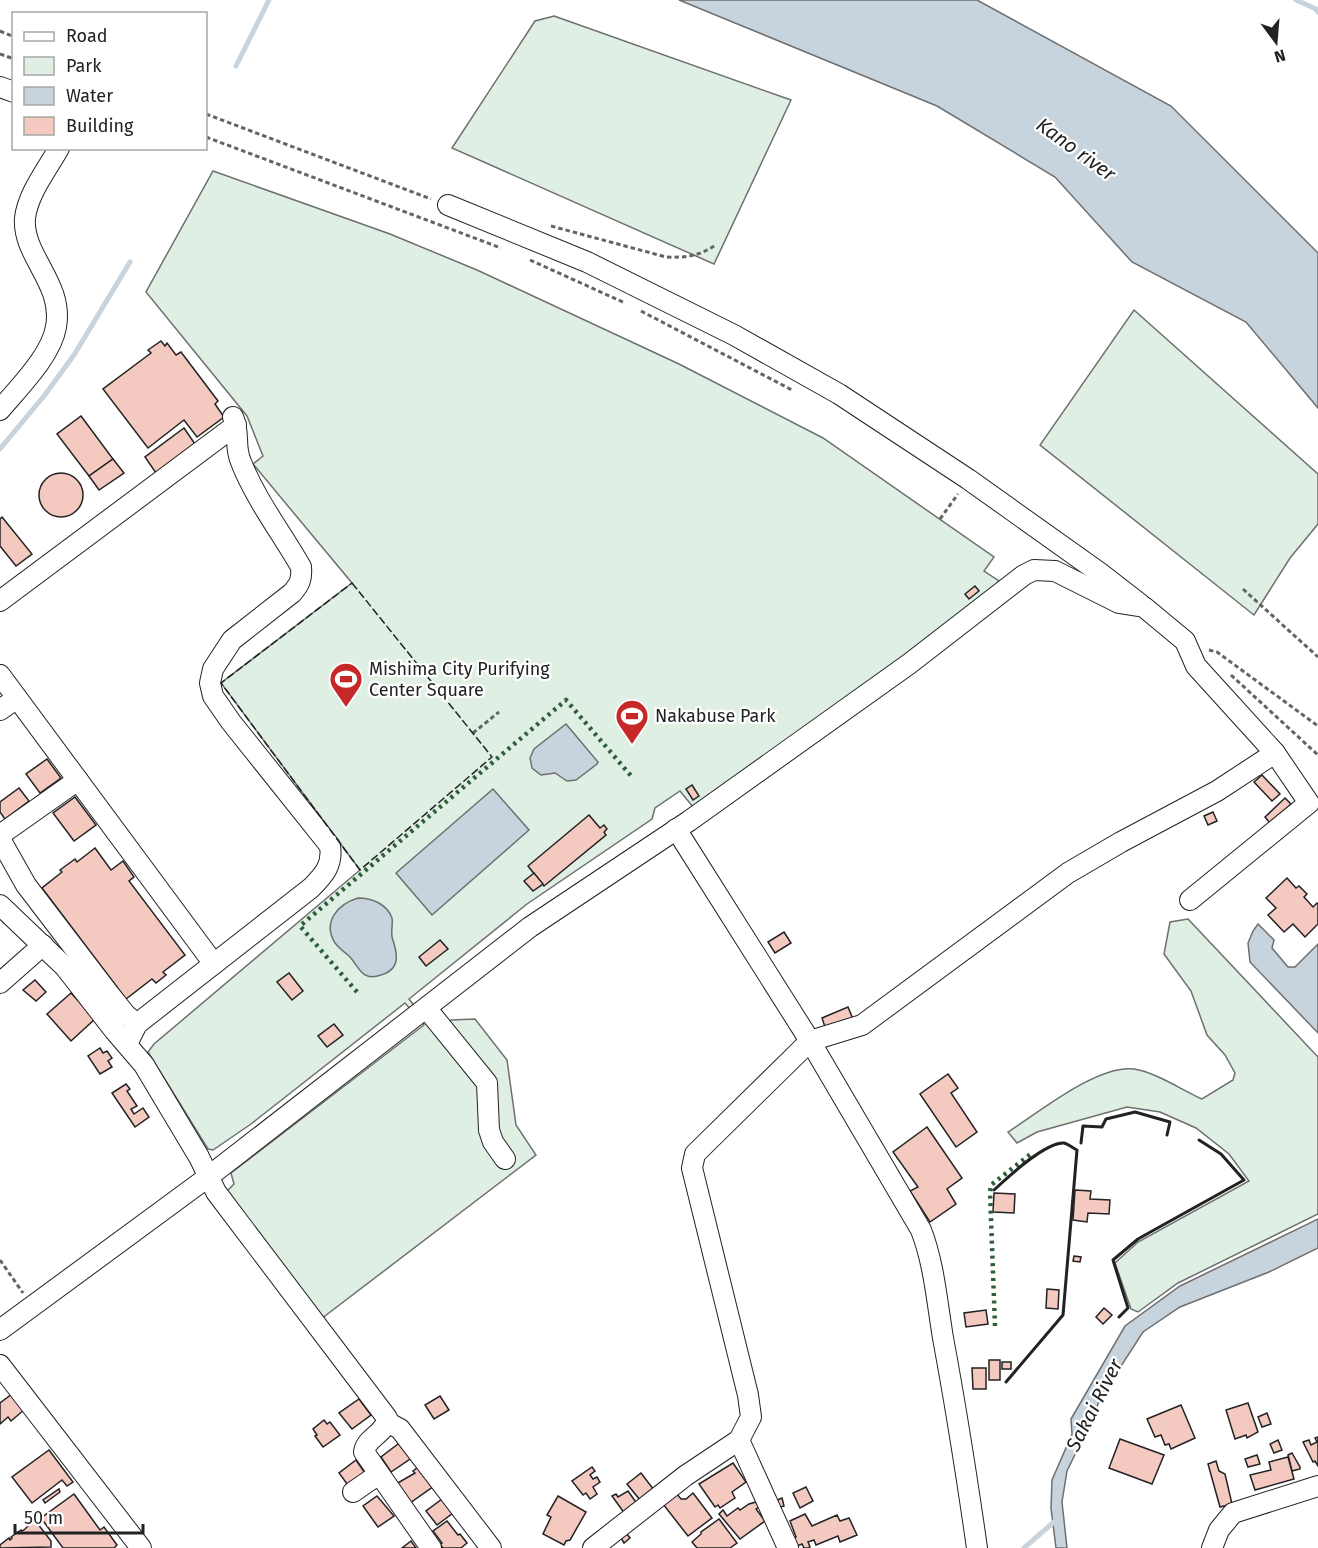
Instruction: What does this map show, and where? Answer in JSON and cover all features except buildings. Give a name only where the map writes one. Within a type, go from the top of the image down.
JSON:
[{"type":"street","points":[[0,410],[36,367],[53,338],[56,326],[56,306],[50,283],[33,253],[25,229],[25,218],[36,188],[58,150]]},
{"type":"street","points":[[448,205],[586,262],[734,335],[839,394],[968,479],[1100,573],[1185,640],[1196,666],[1275,753],[1309,803],[1190,900]]},
{"type":"street","points":[[0,601],[235,421],[239,459],[257,497],[301,567],[300,585],[232,640],[213,669],[210,683],[213,696],[231,722],[330,846],[332,854],[329,867],[311,888],[137,1024],[127,1044]]},
{"type":"street","points":[[0,1330],[208,1177],[530,927],[676,829],[909,664],[1024,575],[1034,570],[1055,571],[1119,603],[1144,607]]},
{"type":"street","points":[[0,675],[214,964]]},
{"type":"street","points":[[0,710],[17,698]]},
{"type":"street","points":[[593,1548],[685,1476],[739,1440],[751,1417],[748,1395],[692,1168],[695,1154],[810,1041],[862,1025],[1062,878],[1120,842],[1217,791],[1275,753]]},
{"type":"street","points":[[78,780],[0,837],[32,893],[126,1015],[137,1024]]},
{"type":"street","points":[[676,829],[810,1041],[921,1230],[927,1245],[964,1454],[977,1548]]},
{"type":"street","points":[[0,905],[75,979],[144,1065],[199,1157],[216,1192],[383,1412],[387,1422],[384,1428],[364,1447],[366,1456],[431,1548]]},
{"type":"street","points":[[0,983],[43,945]]},
{"type":"street","points":[[427,1009],[487,1083],[489,1130],[493,1142],[505,1159]]},
{"type":"street","points":[[0,1365],[141,1548]]},
{"type":"street","points":[[387,1422],[400,1429],[491,1548]]},
{"type":"street","points":[[739,1440],[788,1548]]},
{"type":"street","points":[[353,1492],[379,1474]]},
{"type":"street","points":[[1212,1548],[1219,1530],[1233,1513],[1318,1486]]},
{"type":"path","points":[[207,114],[448,205]]},
{"type":"path","points":[[207,137],[506,250]]},
{"type":"path","points":[[550,226],[666,257],[680,258],[697,255],[714,246]]},
{"type":"path","points":[[527,259],[632,306],[798,393]]},
{"type":"path","points":[[940,519],[968,479]]},
{"type":"path","points":[[1243,590],[1318,657]]},
{"type":"path","points":[[1185,640],[1216,652],[1318,726]]},
{"type":"path","points":[[1223,668],[1318,755]]},
{"type":"path","points":[[472,733],[499,712]]},
{"type":"path","points":[[0,1260],[32,1307]]},
{"type":"green space","points":[[554,16],[791,100],[714,264],[452,148],[535,21]]},
{"type":"green space","name":"Nakabuse Park","points":[[213,171],[390,234],[477,270],[679,364],[823,438],[994,557],[984,571],[999,581],[988,594],[827,714],[693,807],[680,791],[655,808],[652,819],[527,904],[409,999],[434,1031],[451,1020],[475,1019],[507,1060],[516,1125],[536,1155],[321,1319],[225,1193],[234,1184],[231,1173],[424,1025],[405,1003],[251,1124],[213,1150],[208,1149],[148,1052],[154,1044],[360,870],[221,683],[352,583],[253,464],[263,456],[247,416],[146,292]]},
{"type":"green space","points":[[1134,310],[1318,474],[1318,524],[1290,558],[1254,615],[1040,445]]},
{"type":"green space","points":[[1188,919],[1318,1057],[1318,1214],[1178,1283],[1138,1312],[1131,1309],[1115,1263],[1138,1242],[1249,1181],[1229,1154],[1196,1128],[1160,1112],[1127,1107],[1037,1132],[1017,1143],[1008,1132],[1086,1082],[1119,1069],[1134,1069],[1151,1074],[1202,1099],[1233,1080],[1235,1073],[1225,1055],[1207,1035],[1191,991],[1164,954],[1170,922]]},
{"type":"water","name":"Kano river","points":[[679,0],[977,0],[1171,106],[1318,253],[1318,408],[1246,322],[1132,262],[1055,177],[937,106]]},
{"type":"water","points":[[566,724],[598,762],[576,780],[567,781],[555,773],[541,775],[532,768],[530,758],[534,749]]},
{"type":"water","points":[[493,789],[529,830],[432,915],[396,873]]},
{"type":"water","points":[[358,898],[378,903],[387,909],[392,918],[395,964],[388,972],[374,977],[361,972],[335,943],[331,935],[331,921],[334,915],[344,905]]},
{"type":"water","points":[[1258,924],[1274,940],[1272,948],[1288,967],[1295,967],[1318,944],[1318,1033],[1250,962],[1248,943]]},
{"type":"water","name":"Sakai River","points":[[1318,1219],[1318,1248],[1269,1272],[1180,1307],[1143,1332],[1101,1397],[1067,1471],[1062,1502],[1067,1548],[1056,1548],[1051,1508],[1052,1480],[1072,1434],[1071,1419],[1125,1326],[1180,1286]]},
{"type":"waterway","points":[[236,66],[269,0]]},
{"type":"waterway","points":[[1296,0],[1318,12]]},
{"type":"waterway","points":[[0,449],[74,355],[130,262]]},
{"type":"waterway","points":[[1024,1548],[1055,1521]]},
{"type":"hedge","points":[[357,992],[300,926],[566,700],[632,777]]},
{"type":"hedge","points":[[995,1326],[991,1185],[1032,1153]]},
{"type":"fence","points":[[352,583],[492,757],[360,870],[221,683],[352,583]]},
{"type":"wall","points":[[1081,1143],[1083,1126],[1102,1127],[1106,1119],[1135,1112],[1170,1122],[1167,1135]]},
{"type":"wall","points":[[1119,1317],[1128,1308],[1113,1260],[1138,1239],[1244,1180],[1221,1154],[1199,1140]]},
{"type":"wall","points":[[994,1190],[1027,1161],[1047,1148],[1064,1143],[1077,1150],[1063,1315],[1006,1382]]},
{"type":"place","name":"Mishima City Purifying Center Square","points":[[346,708]]},
{"type":"place","name":"Nakabuse Park","points":[[632,745]]}]
